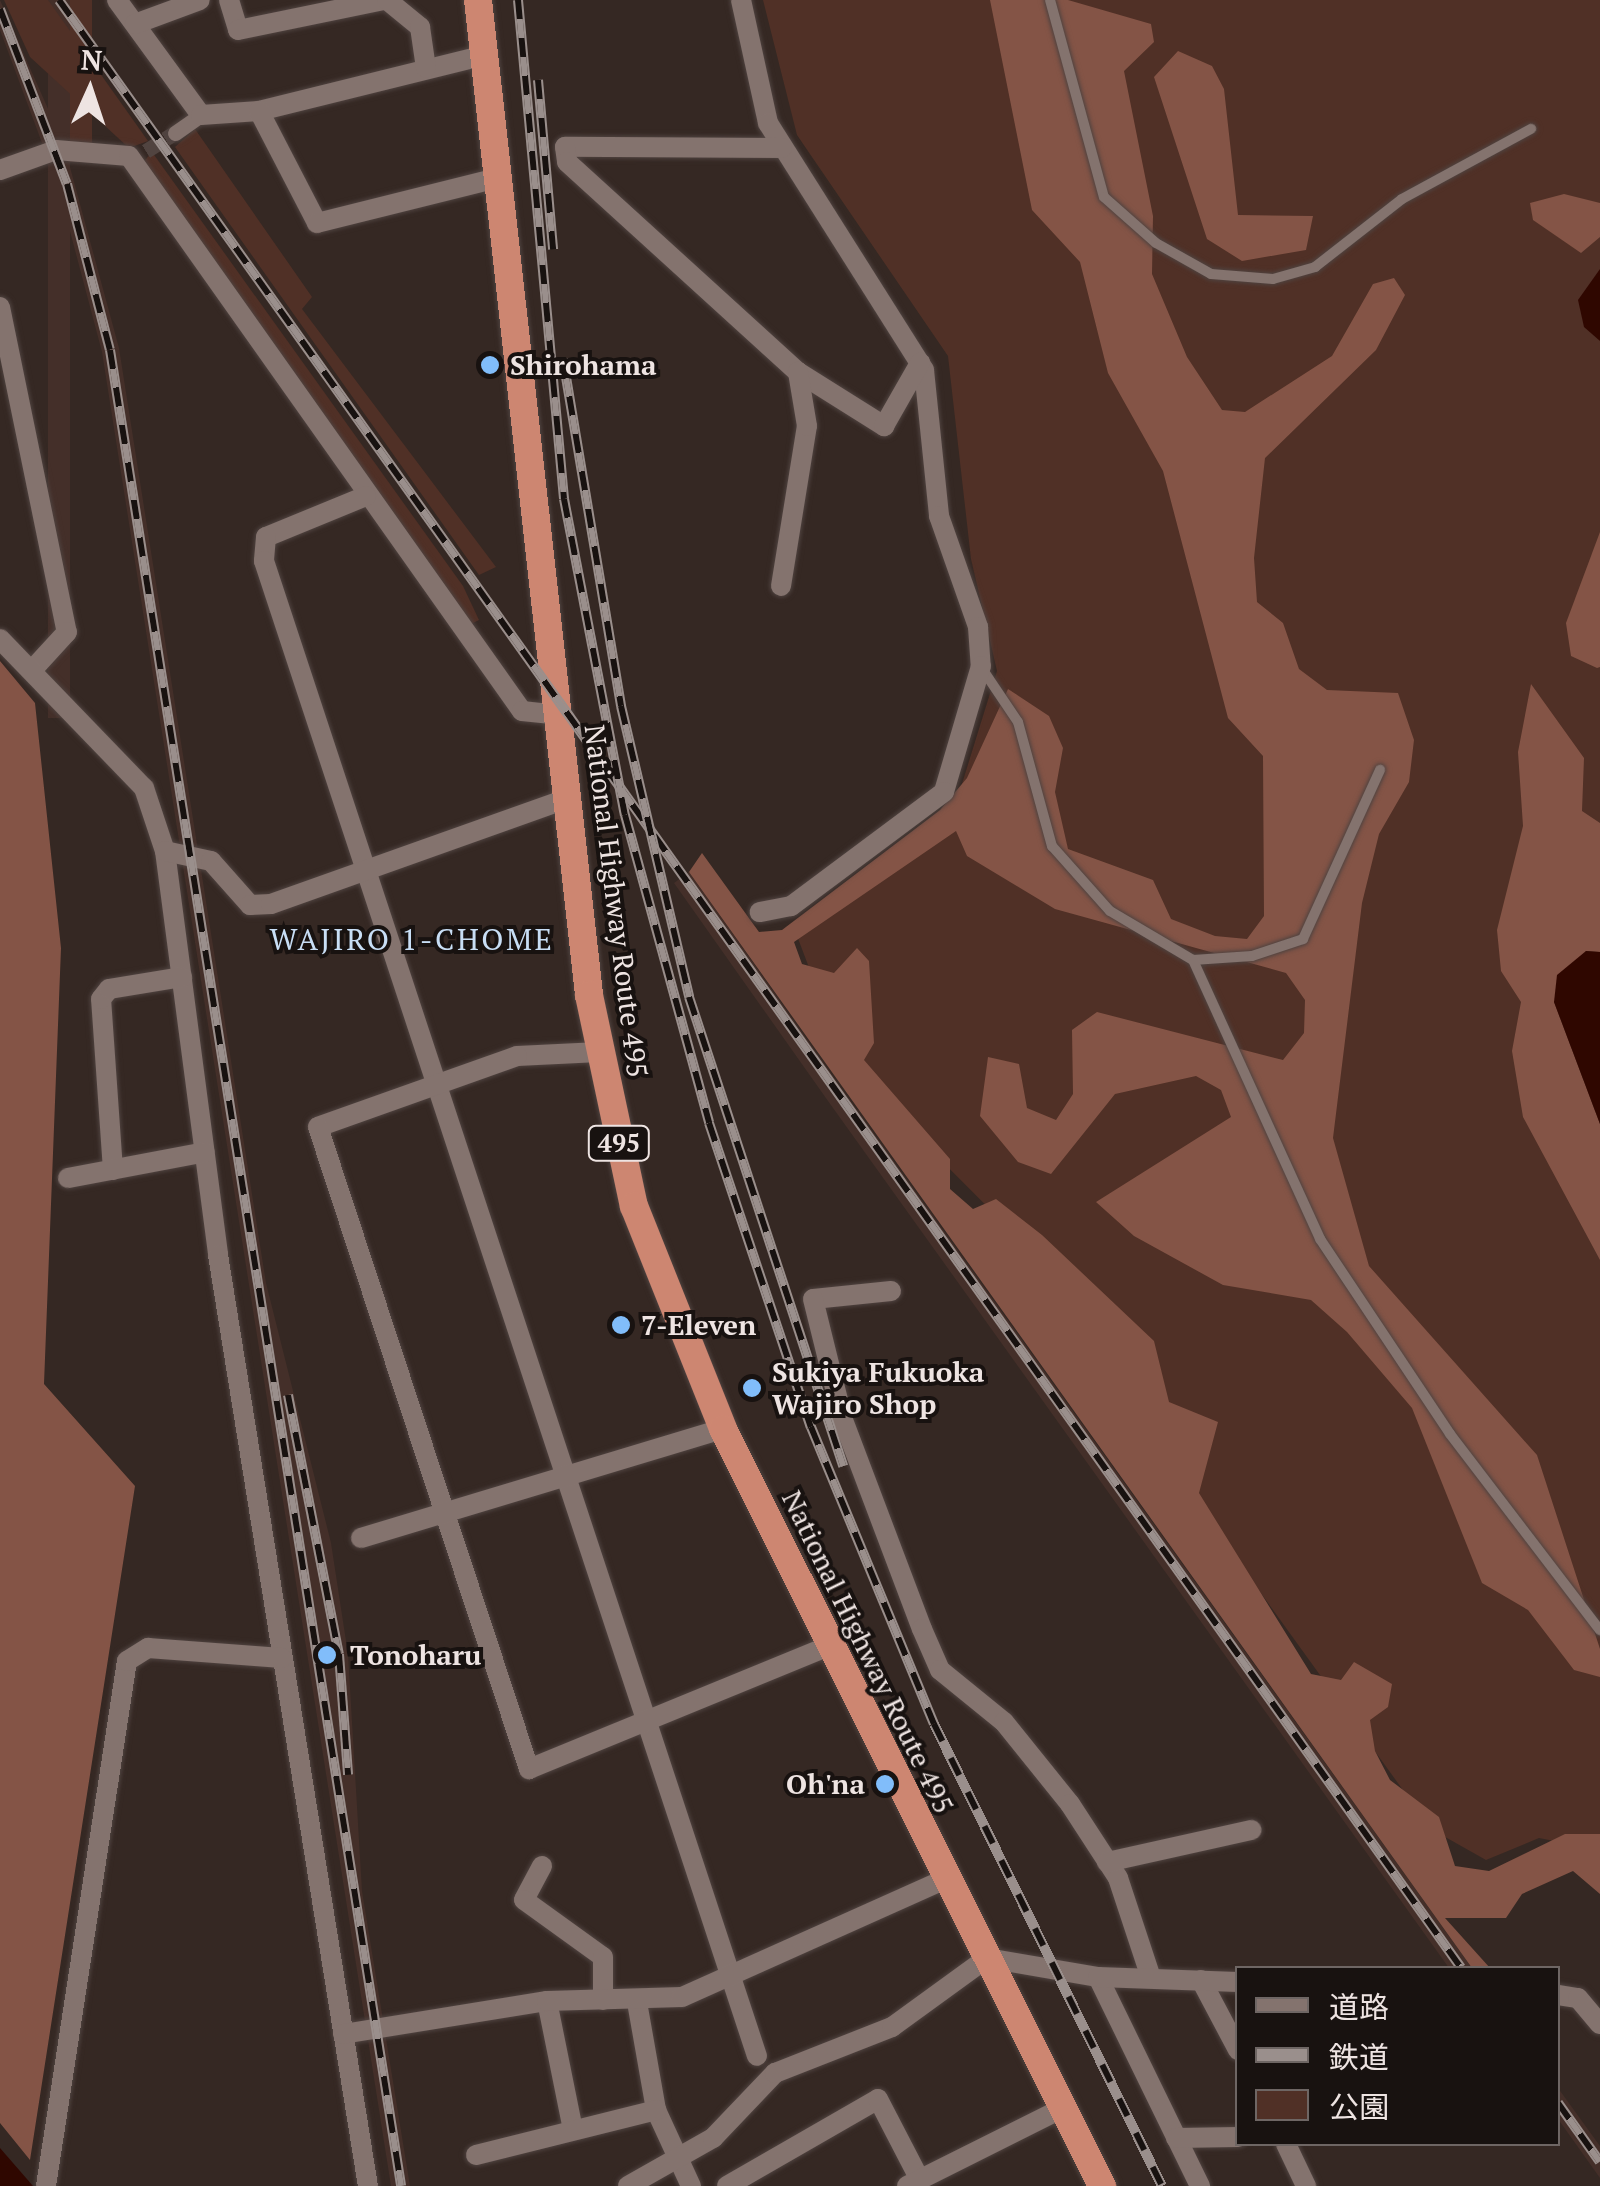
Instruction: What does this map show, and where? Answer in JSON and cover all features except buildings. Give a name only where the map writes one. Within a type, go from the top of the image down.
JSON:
[{"type":"highway","name":"National Highway Route 495","points":[[478,0],[493,179],[599,1052],[634,1206],[723,1429],[944,1880],[1102,2186]]},
{"type":"street","points":[[117,0],[201,115]]},
{"type":"street","points":[[135,24],[200,0]]},
{"type":"street","points":[[229,0],[238,30],[386,0],[420,27],[426,68]]},
{"type":"street","points":[[741,0],[768,124],[920,363],[939,516],[978,627],[980,666],[944,792],[790,906],[760,912]]},
{"type":"street","points":[[175,132],[201,115],[260,111],[481,56]]},
{"type":"street","points":[[260,111],[317,223],[493,179]]},
{"type":"street","points":[[782,148],[564,147],[566,162],[798,372],[884,426],[920,363]]},
{"type":"street","points":[[0,170],[56,150],[137,154],[366,496],[522,711],[559,715]]},
{"type":"street","points":[[0,307],[10,402],[67,632],[34,668]]},
{"type":"street","points":[[781,586],[807,426],[798,372]]},
{"type":"street","points":[[366,496],[261,546],[642,1718],[734,1974],[757,2056]]},
{"type":"street","points":[[0,639],[34,668],[144,788],[165,851],[205,1152],[368,2186]]},
{"type":"street","points":[[165,851],[210,861],[250,905],[568,798]]},
{"type":"street","points":[[113,1170],[101,998],[108,989],[182,978]]},
{"type":"street","points":[[599,1052],[517,1056],[318,1127],[528,1769],[642,1718],[829,1646]]},
{"type":"street","points":[[68,1178],[205,1152]]},
{"type":"street","points":[[890,1290],[814,1299],[843,1420],[908,1594],[940,1670],[1004,1722],[1107,1862],[1150,1975]]},
{"type":"street","points":[[361,1538],[564,1471],[723,1429]]},
{"type":"street","points":[[46,2186],[127,1661],[148,1648],[282,1658]]},
{"type":"street","points":[[1107,1862],[1251,1830]]},
{"type":"street","points":[[542,1866],[524,1900],[604,1957],[603,2000]]},
{"type":"street","points":[[344,2034],[547,2001],[637,2002],[682,1997],[944,1880]]},
{"type":"street","points":[[628,2186],[713,2138],[775,2073],[892,2026],[986,1958],[1098,1977],[1150,1975],[1235,1982]]},
{"type":"street","points":[[1098,1977],[1200,2186]]},
{"type":"street","points":[[1201,1980],[1235,2044]]},
{"type":"street","points":[[1560,1995],[1578,1998],[1600,2024]]},
{"type":"street","points":[[547,2001],[572,2126]]},
{"type":"street","points":[[637,2002],[656,2110],[691,2186]]},
{"type":"street","points":[[727,2186],[878,2099],[913,2182],[1063,2108]]},
{"type":"street","points":[[476,2154],[572,2126],[656,2110]]},
{"type":"street","points":[[1176,2138],[1235,2137]]},
{"type":"street","points":[[1287,2146],[1306,2186]]},
{"type":"lane","points":[[1050,0],[1104,196],[1156,243],[1211,274],[1274,279],[1316,267],[1402,199],[1531,129]]},
{"type":"lane","points":[[980,666],[1018,722],[1052,846],[1110,911],[1193,960],[1252,956],[1303,939],[1380,770]]},
{"type":"lane","points":[[1193,960],[1320,1239],[1450,1434],[1600,1630]]},
{"type":"shaded area","points":[[0,0],[64,145],[119,348],[266,1283],[331,1543],[348,1654],[362,1891],[410,2186],[391,2186],[102,352],[58,186],[0,30]]},
{"type":"shaded area","points":[[48,0],[70,0],[70,718],[48,718]]},
{"type":"shaded area","points":[[990,0],[1068,0],[1151,24],[1154,42],[1124,71],[1153,216],[1152,274],[1187,357],[1222,410],[1245,412],[1332,356],[1373,284],[1394,278],[1405,295],[1376,350],[1265,458],[1254,558],[1257,602],[1283,623],[1299,669],[1327,690],[1398,693],[1414,740],[1409,782],[1379,834],[1362,903],[1333,1138],[1369,1266],[1537,1455],[1600,1649],[1600,1677],[1574,1670],[1528,1610],[1482,1583],[1412,1408],[1347,1332],[1311,1300],[1223,1285],[1134,1236],[1096,1202],[1231,1117],[1221,1090],[1196,1076],[1115,1094],[1051,1174],[1018,1162],[980,1116],[988,1057],[1019,1064],[1027,1108],[1056,1120],[1073,1094],[1072,1030],[1097,1012],[1283,1060],[1304,1033],[1305,1000],[1286,973],[1055,909],[967,856],[956,831],[794,942],[802,964],[834,973],[857,948],[869,961],[874,1043],[864,1060],[950,1159],[950,1189],[973,1209],[996,1199],[1042,1235],[1154,1341],[1169,1402],[1218,1422],[1199,1493],[1311,1674],[1341,1680],[1354,1662],[1392,1684],[1388,1707],[1370,1720],[1375,1751],[1390,1780],[1439,1817],[1455,1866],[1489,1871],[1565,1834],[1600,1834],[1600,1894],[1573,1871],[1522,1894],[1506,1918],[1445,1918],[1488,1966],[1471,1966],[689,872],[702,853],[759,932],[782,930],[940,810],[967,778],[1008,689],[1049,716],[1063,748],[1055,792],[1068,849],[1153,880],[1171,919],[1215,936],[1247,939],[1264,916],[1263,756],[1228,718],[1163,471],[1108,373],[1080,262],[1032,210]]},
{"type":"shaded area","points":[[1178,51],[1212,66],[1224,89],[1238,215],[1313,216],[1306,250],[1242,261],[1207,239],[1154,77]]},
{"type":"shaded area","points":[[1564,194],[1600,203],[1600,237],[1581,253],[1533,220],[1530,203]]},
{"type":"shaded area","points":[[1600,269],[1600,341],[1584,327],[1578,300]]},
{"type":"shaded area","points":[[1600,532],[1597,668],[1571,656],[1566,623]]},
{"type":"shaded area","points":[[0,661],[35,703],[61,948],[44,1384],[135,1486],[30,2160],[0,2123]]},
{"type":"shaded area","points":[[1531,684],[1584,758],[1582,811],[1600,823],[1600,952],[1586,951],[1554,1002],[1600,1124],[1600,1260],[1523,1117],[1512,1051],[1521,1002],[1501,971],[1497,930],[1523,826],[1518,752]]},
{"type":"shaded area","points":[[689,872],[1471,1966],[1448,1966],[674,883]]},
{"type":"shaded area","points":[[1586,951],[1600,952],[1600,1124],[1554,1002],[1557,975]]},
{"type":"shaded area","points":[[1560,2091],[1600,2146],[1600,2178],[1560,2122]]},
{"type":"shaded area","points":[[0,2148],[33,2186],[0,2186]]},
{"type":"green space","points":[[4,0],[48,0],[148,141],[129,148],[30,57]]},
{"type":"green space","points":[[70,0],[92,0],[92,162],[70,162]]},
{"type":"green space","points":[[763,0],[1600,0],[1600,1850],[1539,1838],[1486,1860],[1431,1829],[1178,1478],[1122,1342],[846,1065],[794,928],[951,819],[997,671],[971,559],[948,356],[797,135]]},
{"type":"green space","points":[[195,129],[312,297],[302,309],[496,567],[479,575],[175,147]]},
{"type":"green space","points":[[152,152],[463,586],[479,620],[465,627],[140,166]]},
{"type":"tunnel","points":[[146,151],[175,133]]},
{"type":"railway","points":[[59,0],[1460,1966]]},
{"type":"railway","points":[[518,0],[564,499],[625,815],[709,1123],[811,1427],[934,1724],[1162,2186]]},
{"type":"railway","points":[[0,9],[67,184],[110,350],[401,2186]]},
{"type":"railway","points":[[538,80],[553,249]]},
{"type":"railway","points":[[563,359],[621,706],[689,997],[843,1466]]},
{"type":"railway","points":[[288,1395],[339,1654],[348,1775]]},
{"type":"railway","points":[[1560,2106],[1600,2162]]},
{"type":"place","name":"Shirohama","points":[[490,365]]},
{"type":"place","name":"7-Eleven","points":[[621,1325]]},
{"type":"place","name":"Sukiya Fukuoka Wajiro Shop","points":[[752,1388]]},
{"type":"place","name":"Tonoharu","points":[[327,1655]]},
{"type":"place","name":"Oh'na","points":[[885,1784]]},
{"type":"district","name":"WAJIRO 1-CHOME","points":[[412,939]]}]
